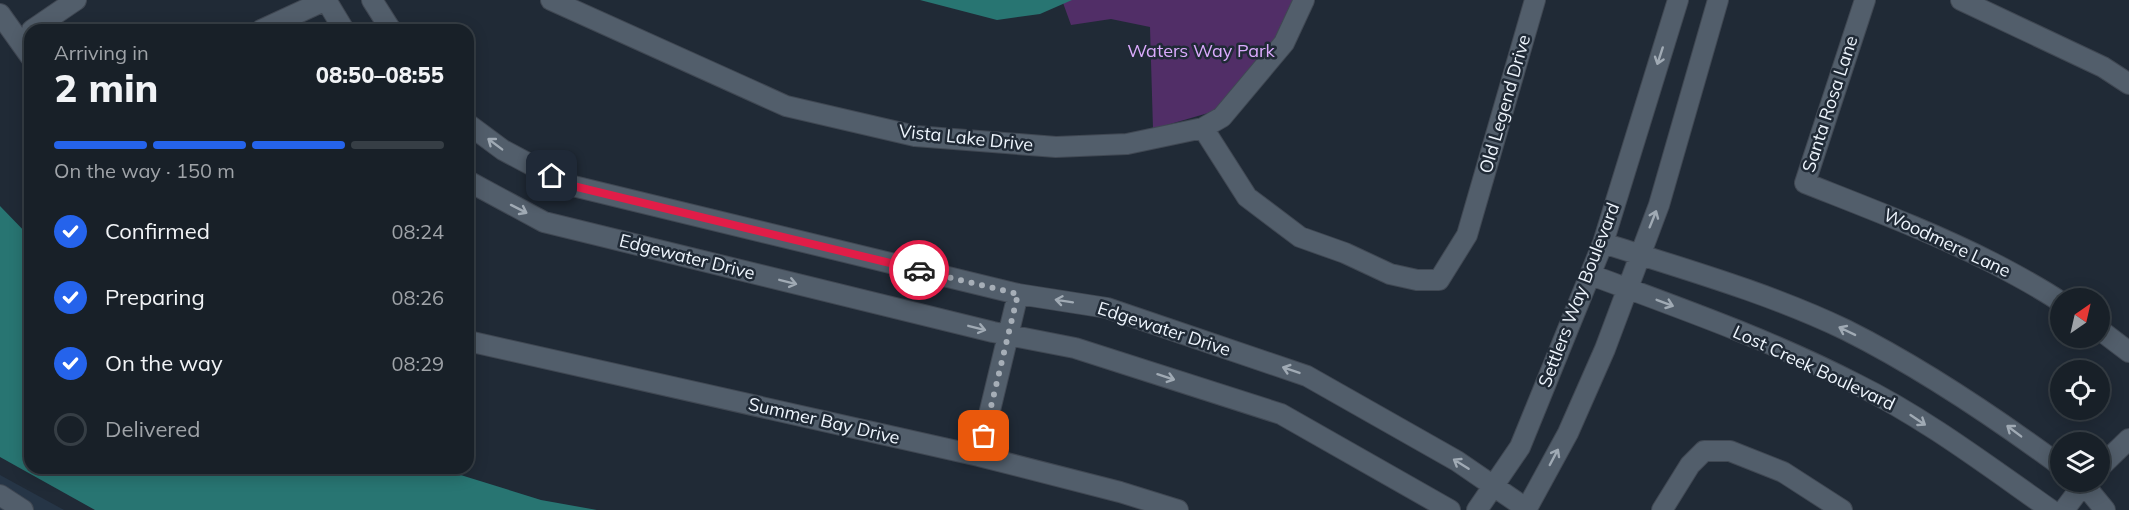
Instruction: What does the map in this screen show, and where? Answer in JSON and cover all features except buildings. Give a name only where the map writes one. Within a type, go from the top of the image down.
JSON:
[{"type":"street","points":[[41,24],[76,0]]},
{"type":"street","points":[[274,24],[326,0],[340,24]]},
{"type":"street","points":[[372,0],[387,24]]},
{"type":"street","name":"Vista Lake Drive","points":[[551,0],[786,106],[915,136],[1056,147],[1127,144],[1203,128],[1222,117],[1284,43],[1304,0]]},
{"type":"street","name":"Old Legend Drive","points":[[1203,128],[1247,197],[1300,237],[1346,253],[1390,273],[1418,280],[1440,280],[1467,235],[1535,0]]},
{"type":"street","name":"Settlers Way Boulevard","points":[[1477,510],[1520,447],[1591,274],[1603,243],[1678,0]]},
{"type":"street","points":[[1526,509],[1568,433],[1605,349],[1659,206],[1718,0]]},
{"type":"street","name":"Santa Rosa Lane","points":[[1829,193],[1805,183],[1865,0]]},
{"type":"street","points":[[1961,0],[2103,67],[2129,84]]},
{"type":"street","points":[[0,15],[24,33]]},
{"type":"street","name":"Edgewater Drive","points":[[474,128],[503,150],[569,185],[1018,294],[1107,308],[1307,376],[1457,462],[1526,509]]},
{"type":"street","name":"Edgewater Drive","points":[[474,186],[544,222],[1008,335],[1075,348],[1281,414],[1450,510]]},
{"type":"street","name":"Woodmere Lane","points":[[1829,193],[1876,210],[1966,250],[2050,294]]},
{"type":"street","points":[[1603,243],[1706,276],[1846,330],[1914,368],[1997,420],[2050,458]]},
{"type":"street","name":"Lost Creek Boulevard","points":[[1591,274],[1755,338],[1856,384],[1900,408],[2051,510]]},
{"type":"street","points":[[979,456],[1018,294]]},
{"type":"street","points":[[2110,337],[2129,351]]},
{"type":"street","name":"Summer Bay Drive","points":[[474,342],[979,456],[1120,492],[1178,510]]},
{"type":"street","points":[[2110,457],[2129,439]]},
{"type":"street","points":[[1662,510],[1690,465],[1704,451],[1730,451],[1783,472],[1842,510]]},
{"type":"street","points":[[2064,510],[2076,492]]},
{"type":"street","points":[[2091,492],[2105,510]]},
{"type":"street","points":[[0,495],[23,510]]},
{"type":"shaded area","points":[[920,0],[1072,0],[1040,14],[997,20]]},
{"type":"shaded area","points":[[0,206],[24,231],[24,470],[0,457]]},
{"type":"shaded area","points":[[30,474],[457,474],[541,500],[597,510],[95,510]]},
{"type":"shaded area","points":[[0,475],[64,510],[0,510]]},
{"type":"green space","name":"Waters Way Park","points":[[1062,0],[1295,0],[1275,41],[1215,111],[1153,129],[1150,27],[1111,19],[1071,25]]},
{"type":"way so far","points":[[919,270],[1018,294],[984,436]]},
{"type":"route","points":[[552,176],[569,185],[919,270]]}]
